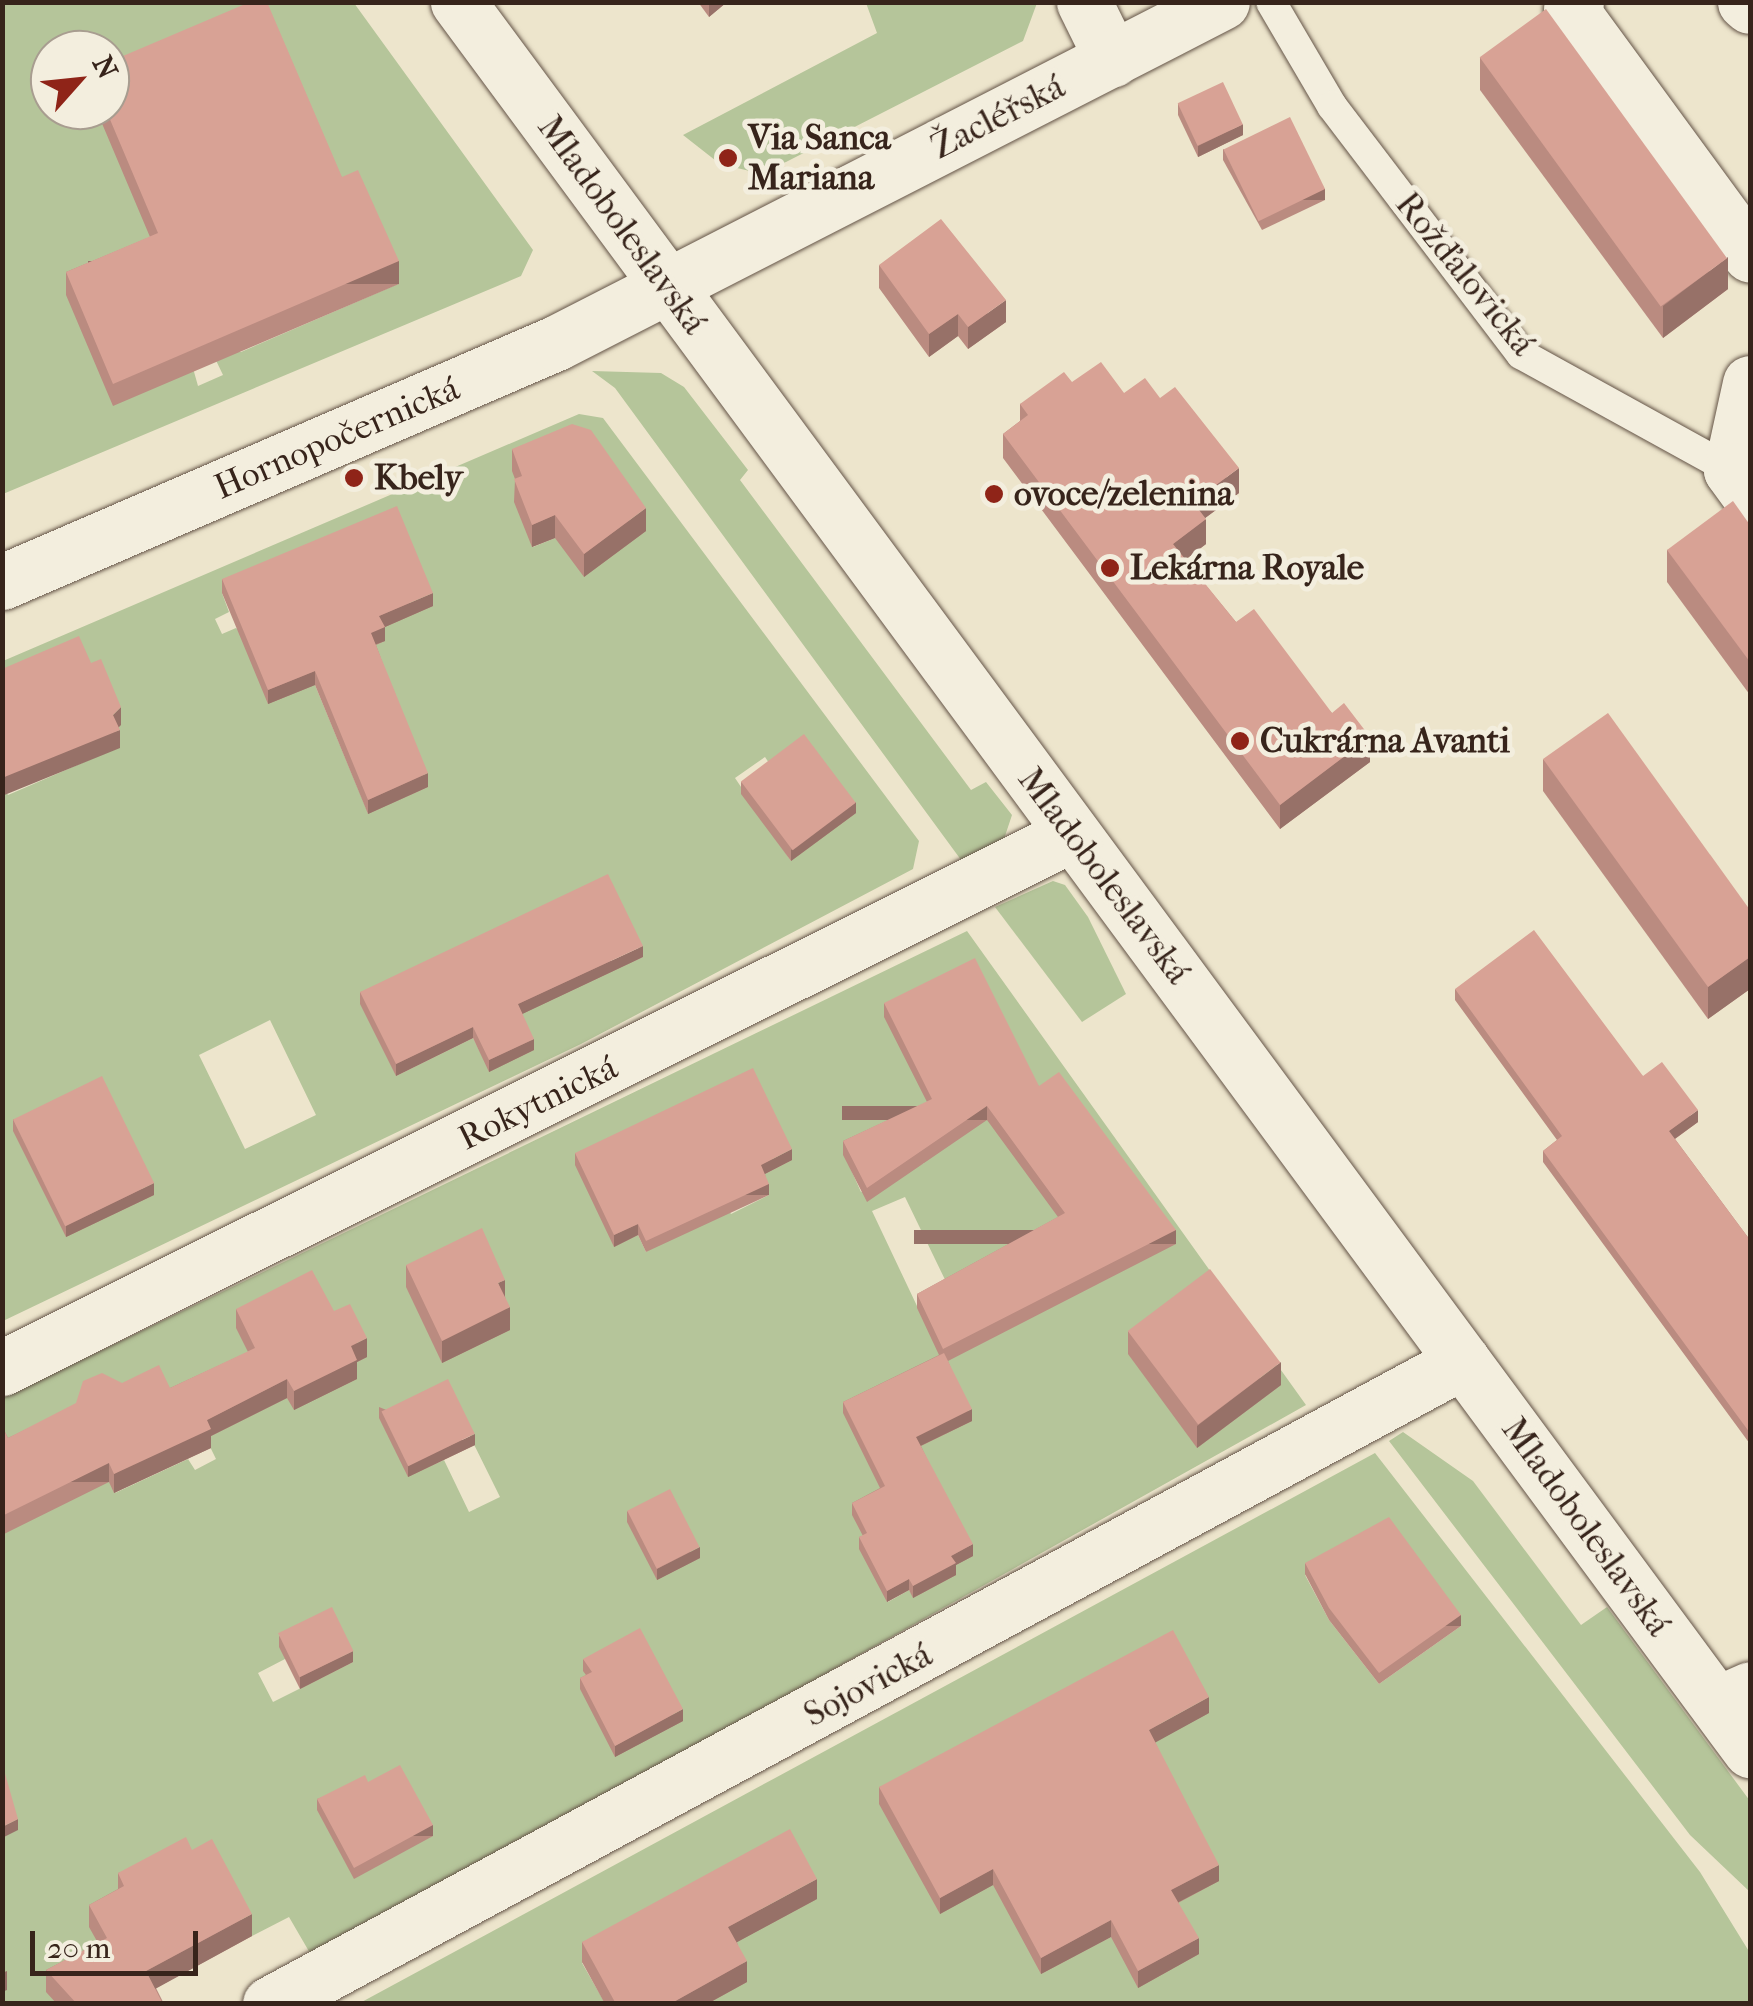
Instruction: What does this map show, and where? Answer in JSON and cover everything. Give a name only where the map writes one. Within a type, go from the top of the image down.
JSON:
[{"type":"street","name":"Mladoboleslavská","points":[[458,2],[1463,1361],[1734,1697],[1750,1750]]},
{"type":"street","points":[[1084,2],[1112,59]]},
{"type":"street","name":"Žacléřská","points":[[667,286],[1222,2]]},
{"type":"street","points":[[1576,2],[1572,10],[1750,255]]},
{"type":"street","name":"Hornopočernická","points":[[2,582],[531,354],[667,286]]},
{"type":"street","name":"Rožďalovická","points":[[1741,483],[1750,383]]},
{"type":"street","name":"Rokytnická","points":[[2,1368],[1072,834]]},
{"type":"street","name":"Sojovická","points":[[270,2004],[1463,1361]]},
{"type":"lane","name":"Rožďalovická","points":[[1270,2],[1332,106],[1521,354],[1741,483]]},
{"type":"green space","points":[[3,3],[354,3],[533,250],[521,276],[3,494]],"holes":[[[30,30],[130,30],[130,121],[398,284],[241,352],[211,350],[223,375],[198,386],[168,279],[114,130],[30,130]]]},
{"type":"green space","points":[[866,3],[1037,3],[1023,41],[786,162],[754,172],[720,164],[683,135],[877,33]]},
{"type":"green space","points":[[592,371],[661,373],[684,387],[748,470],[740,480],[971,790],[986,782],[1012,815],[1003,842],[964,864],[615,388]]},
{"type":"green space","points":[[579,414],[603,418],[919,841],[913,869],[581,1044],[3,1321],[2,784],[8,795],[119,747],[3,686],[3,661]],"holes":[[[522,498],[646,531],[555,538],[533,547]],[[222,593],[428,787],[368,813],[315,685],[236,628],[222,634],[215,619],[229,612]],[[765,757],[773,769],[791,861],[735,778]],[[609,886],[643,957],[516,1012],[490,1071],[473,1038],[396,1076]],[[270,1020],[316,1115],[245,1149],[199,1055]]]},
{"type":"green space","points":[[1053,881],[1065,885],[1088,917],[1126,994],[1082,1022],[995,907]]},
{"type":"green space","points":[[967,931],[1306,1405],[314,1960],[289,1917],[252,1936],[107,1960],[58,2004],[3,2003],[3,1398]],"holes":[[[844,1154],[924,1163],[861,1192]],[[792,1160],[761,1176],[769,1195],[731,1214],[721,1195],[646,1252],[638,1235],[614,1246]],[[905,1197],[950,1290],[1065,1227],[944,1363],[872,1211]],[[446,1388],[500,1497],[469,1512],[444,1460],[408,1476]],[[187,1400],[216,1459],[195,1470],[188,1459],[115,1493]],[[867,1545],[955,1574],[914,1597],[909,1590],[888,1602]],[[285,1659],[353,1662],[273,1702],[258,1673]]]},
{"type":"green space","points":[[1403,1432],[1473,1481],[1581,1625],[1607,1607],[1750,1801],[1750,1892],[1690,1835],[1389,1441]]},
{"type":"green space","points":[[1375,1453],[1700,1872],[1750,1953],[1750,2004],[707,2003],[747,1981],[582,1963],[605,2003],[358,2004]],"holes":[[[1305,1575],[1461,1626],[1379,1684],[1329,1620]],[[1173,1646],[1149,1746],[1159,1883],[1111,1937],[1041,1973]]]},
{"type":"building","points":[[250,2],[267,2],[342,177],[358,170],[399,261],[113,384],[66,272],[158,233],[114,130],[130,130],[130,53]]},
{"type":"building","points":[[1546,9],[1727,258],[1661,306],[1480,57]]},
{"type":"building","points":[[1223,82],[1243,125],[1198,146],[1178,103]]},
{"type":"building","points":[[1290,117],[1325,189],[1259,221],[1223,149]]},
{"type":"building","points":[[941,219],[1006,300],[968,327],[958,314],[929,334],[879,265]]},
{"type":"building","points":[[1101,362],[1124,393],[1145,378],[1160,398],[1175,387],[1239,468],[1193,502],[1206,519],[1173,544],[1236,622],[1254,609],[1332,713],[1344,703],[1370,737],[1280,805],[1003,434],[1028,415],[1020,404],[1064,372],[1072,382]]},
{"type":"building","points":[[572,424],[591,430],[646,508],[584,554],[555,515],[532,525],[514,479],[522,476],[512,449]]},
{"type":"building","points":[[1733,501],[1750,525],[1750,662],[1667,550]]},
{"type":"building","points":[[397,506],[433,593],[379,616],[385,627],[371,633],[428,773],[368,800],[315,671],[268,690],[222,579]]},
{"type":"building","points":[[79,636],[91,663],[101,659],[121,707],[113,715],[120,730],[2,778],[2,669]]},
{"type":"building","points":[[1608,713],[1750,910],[1750,957],[1708,987],[1543,759]]},
{"type":"building","points":[[804,734],[856,803],[793,850],[741,782]]},
{"type":"building","points":[[608,874],[643,946],[518,1004],[534,1039],[489,1060],[473,1027],[396,1064],[360,992]]},
{"type":"building","points":[[1534,930],[1643,1076],[1662,1062],[1698,1110],[1669,1131],[1750,1240],[1750,1433],[1543,1151],[1562,1136],[1455,989]]},
{"type":"building","points":[[975,958],[1039,1086],[1059,1072],[1176,1230],[943,1349],[917,1294],[1065,1213],[987,1106],[867,1188],[843,1141],[932,1099],[884,1003]]},
{"type":"building","points":[[753,1068],[792,1149],[761,1165],[769,1184],[646,1241],[638,1224],[614,1235],[575,1153]]},
{"type":"building","points":[[102,1076],[154,1183],[65,1226],[13,1119]]},
{"type":"building","points":[[482,1228],[505,1280],[498,1283],[510,1307],[442,1341],[406,1265]]},
{"type":"building","points":[[1210,1269],[1280,1362],[1198,1424],[1128,1331]]},
{"type":"building","points":[[312,1270],[334,1311],[350,1304],[367,1338],[351,1346],[357,1360],[294,1391],[287,1379],[207,1420],[211,1429],[114,1474],[109,1463],[2,1516],[2,1426],[8,1438],[76,1403],[83,1381],[102,1373],[122,1383],[159,1365],[170,1388],[255,1348],[236,1309]]},
{"type":"building","points":[[944,1353],[972,1409],[916,1437],[973,1544],[951,1556],[956,1563],[913,1586],[909,1579],[887,1591],[859,1537],[867,1533],[852,1503],[885,1486],[843,1402]]},
{"type":"building","points":[[448,1379],[475,1434],[408,1466],[381,1411]]},
{"type":"building","points":[[670,1489],[700,1547],[657,1569],[627,1511]]},
{"type":"building","points":[[1389,1517],[1461,1615],[1379,1673],[1329,1608],[1305,1563]]},
{"type":"building","points":[[332,1607],[353,1651],[300,1677],[278,1633]]},
{"type":"building","points":[[640,1628],[683,1709],[615,1746],[580,1678],[592,1672],[583,1659]]},
{"type":"building","points":[[1173,1630],[1209,1697],[1149,1730],[1219,1865],[1171,1890],[1199,1938],[1138,1971],[1111,1920],[1041,1958],[993,1869],[940,1898],[879,1787]]},
{"type":"building","points":[[2,1763],[18,1819],[2,1827]]},
{"type":"building","points":[[400,1765],[433,1825],[354,1868],[317,1799],[365,1775],[368,1782]]},
{"type":"building","points":[[790,1829],[817,1879],[728,1927],[747,1961],[670,2004],[616,2004],[582,1942]]},
{"type":"building","points":[[186,1837],[192,1850],[212,1839],[252,1914],[146,1971],[163,2004],[77,2004],[46,1970],[107,1938],[89,1905],[124,1886],[118,1873]]},
{"type":"place","name":"Via Sanca Mariana","points":[[728,158]]},
{"type":"place","name":"Kbely","points":[[354,478]]},
{"type":"place","name":"ovoce/zelenina","points":[[994,494]]},
{"type":"place","name":"Lekárna Royale","points":[[1110,568]]},
{"type":"place","name":"Cukrárna Avanti","points":[[1240,741]]}]
